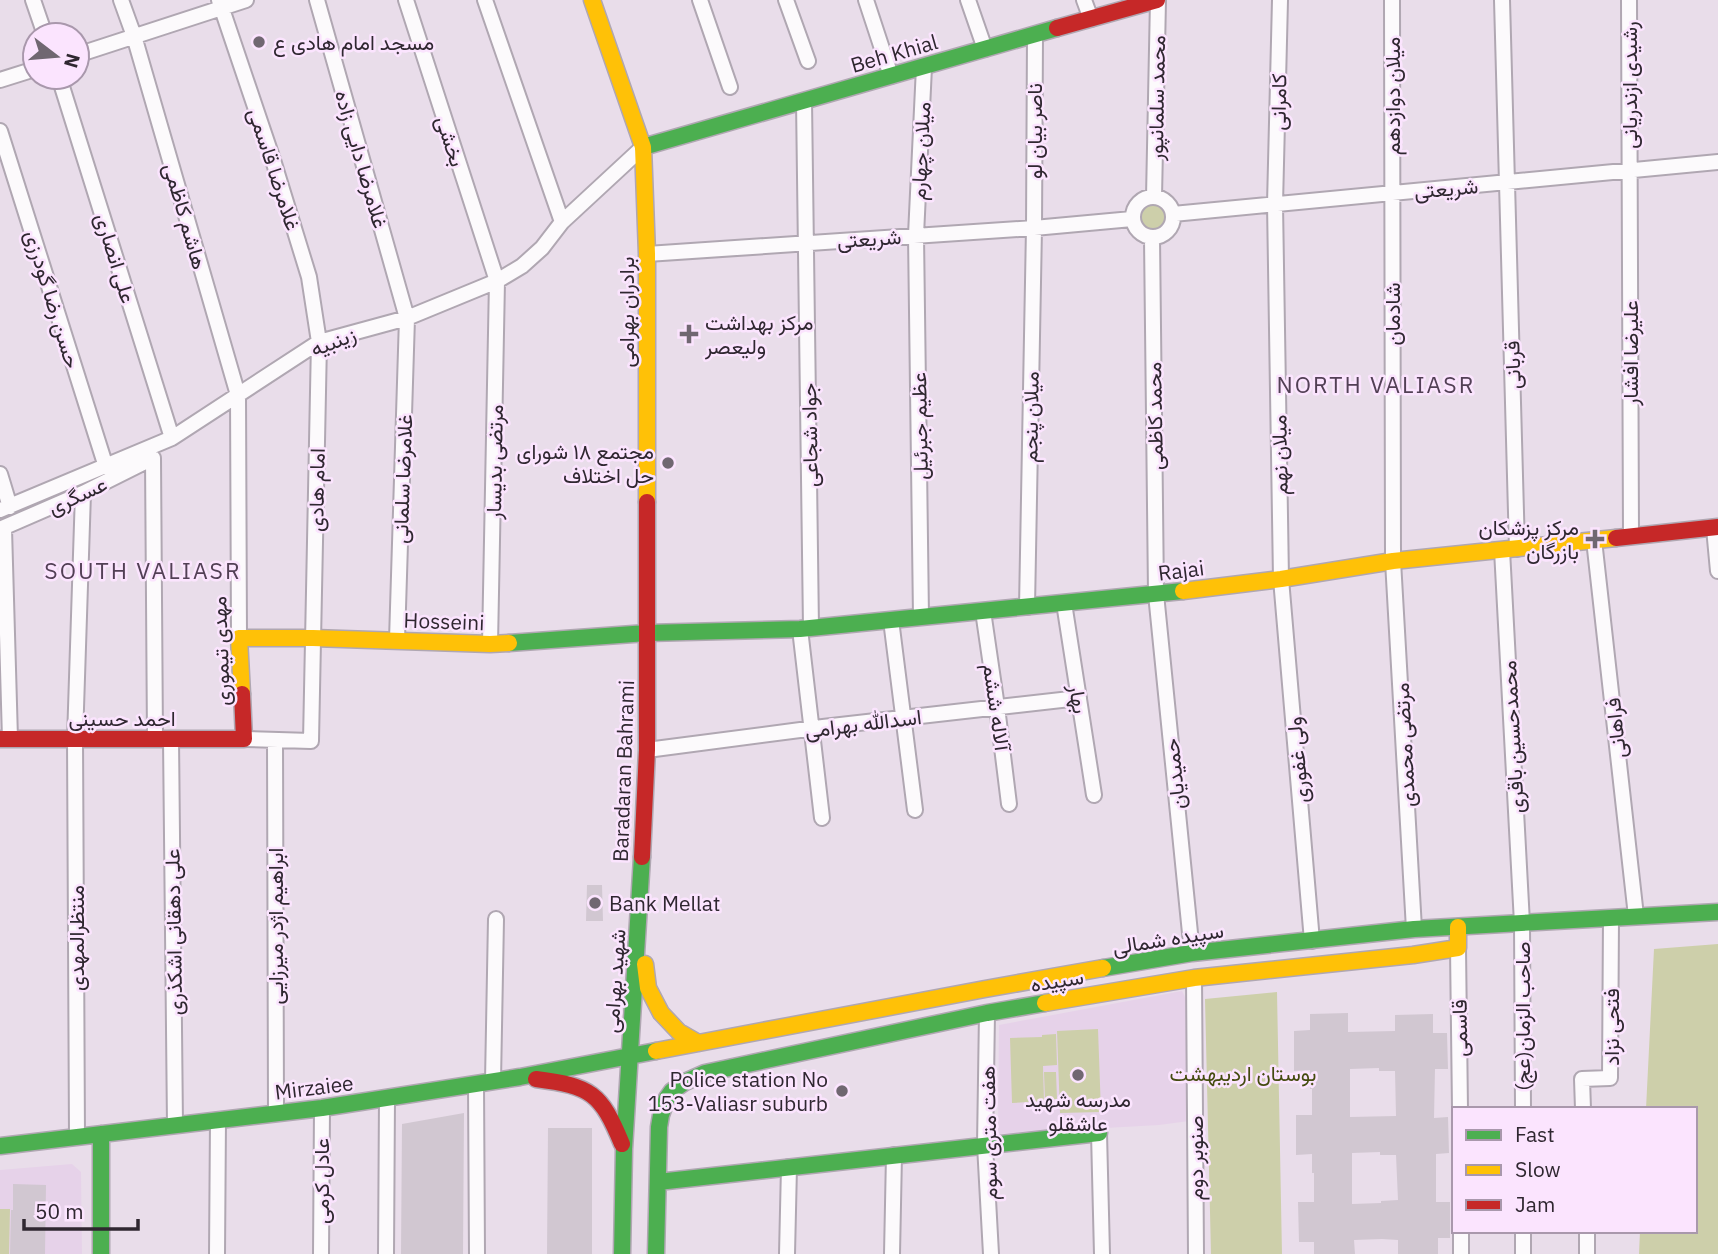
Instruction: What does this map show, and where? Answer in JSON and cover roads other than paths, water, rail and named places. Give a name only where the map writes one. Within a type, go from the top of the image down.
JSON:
[{"type":"main road","name":"برادران بهرامی","points":[[592,0],[643,147],[647,254],[647,633]]},
{"type":"main road","name":"Beh Khial","points":[[643,147],[1158,0]]},
{"type":"main road","name":"Rajai","points":[[647,633],[806,629],[1156,594],[1281,579],[1394,561],[1716,528]]},
{"type":"main road","name":"Hosseini","points":[[239,638],[490,644],[647,633]]},
{"type":"main road","name":"Baradaran Bahrami","points":[[639,910],[646,750],[647,633]]},
{"type":"main road","name":"مهدی تیموری","points":[[239,638],[244,739]]},
{"type":"main road","name":"احمد حسینی","points":[[5,739],[244,739]]},
{"type":"main road","points":[[639,910],[648,988],[661,1013],[679,1032],[698,1043]]},
{"type":"main road","name":"شهید بهرامی","points":[[630,1055],[639,910]]},
{"type":"main road","name":"سپیده شمالی","points":[[630,1055],[1192,953],[1414,929],[1718,912]]},
{"type":"main road","points":[[1458,927],[1458,948]]},
{"type":"main road","name":"سپیده","points":[[658,1176],[659,1127],[663,1107],[671,1090],[684,1081],[705,1073],[987,1013],[1194,978],[1458,948]]},
{"type":"main road","points":[[1094,971],[1097,995]]},
{"type":"main road","points":[[926,1000],[930,1025]]},
{"type":"main road","name":"Mirzaiee","points":[[0,1146],[322,1108],[520,1077],[630,1055]]},
{"type":"main road","points":[[622,1254],[632,1153],[630,1055]]},
{"type":"main road","points":[[520,1077],[573,1084],[588,1090],[599,1098],[632,1153],[658,1176],[789,1167],[1099,1133]]},
{"type":"main road","points":[[101,1134],[101,1254]]},
{"type":"main road","points":[[656,1254],[658,1176]]},
{"type":"street","points":[[33,0],[41,21]]},
{"type":"street","name":"هاشم کاظمی","points":[[121,0],[238,395]]},
{"type":"street","points":[[91,51],[220,4],[246,0]]},
{"type":"street","name":"غلامرضا دایی زاده","points":[[317,0],[407,318]]},
{"type":"street","name":"بخشی","points":[[405,0],[498,281]]},
{"type":"street","points":[[485,0],[562,222]]},
{"type":"street","points":[[700,0],[730,87]]},
{"type":"street","points":[[786,0],[808,61]]},
{"type":"street","points":[[866,0],[891,76]]},
{"type":"street","points":[[968,0],[985,49]]},
{"type":"street","points":[[1084,0],[1091,19]]},
{"type":"street","name":"محمد سلمانپور","points":[[1154,197],[1158,0]]},
{"type":"street","name":"کامرانی","points":[[1275,204],[1280,0]]},
{"type":"street","name":"میلان دوازدهم","points":[[1392,0],[1392,193]]},
{"type":"street","name":"قربانی","points":[[1502,0],[1507,182],[1510,549]]},
{"type":"street","name":"رشیدی ازندریانی","points":[[1629,0],[1629,170]]},
{"type":"street","name":"غلامرضا قاسمی","points":[[220,4],[309,277],[319,342]]},
{"type":"street","name":"ناصر بیان لو","points":[[1034,228],[1035,35]]},
{"type":"street","name":"میلان چهارم","points":[[916,235],[924,66]]},
{"type":"street","points":[[0,80],[21,73]]},
{"type":"street","name":"علی انصاری","points":[[64,91],[172,438]]},
{"type":"street","name":"جواد شجاعی","points":[[804,101],[807,242],[806,629],[812,729],[822,818]]},
{"type":"street","name":"حسن رضا گودرزی","points":[[0,131],[106,467]]},
{"type":"street","name":"زینبیه","points":[[5,509],[172,438],[319,342],[407,318],[498,281],[522,266],[542,248],[562,222],[643,147]]},
{"type":"street","name":"شریعتی","points":[[1173,214],[1718,162]]},
{"type":"street","name":"علیرضا افشار","points":[[1629,170],[1631,537]]},
{"type":"street","name":"شادمان","points":[[1392,193],[1394,561]]},
{"type":"street","points":[[1147,197],[1167,202],[1173,214],[1173,221],[1166,233],[1152,238],[1136,230],[1132,219],[1136,205],[1147,197]]},
{"type":"street","name":"میلان نهم","points":[[1275,204],[1281,579]]},
{"type":"street","name":"شریعتی","points":[[647,254],[1132,219]]},
{"type":"street","name":"میلان پنجم","points":[[1027,607],[1034,228]]},
{"type":"street","name":"عظیم جبرئیل","points":[[916,235],[921,617]]},
{"type":"street","name":"محمد کاظمی","points":[[1152,238],[1156,594]]},
{"type":"street","name":"مرتضی بدیسار","points":[[490,644],[498,281]]},
{"type":"street","name":"غلامرضا سلمانی","points":[[397,640],[407,318]]},
{"type":"street","name":"امام هادی","points":[[313,638],[319,342]]},
{"type":"street","name":"مهدی تیموری","points":[[238,395],[239,638]]},
{"type":"street","name":"عسگری","points":[[2,529],[153,458]]},
{"type":"street","name":"علی دهقانی اشکذری","points":[[153,458],[175,1125]]},
{"type":"street","points":[[0,474],[5,509]]},
{"type":"street","name":"منتظرالمهدی","points":[[77,1137],[75,738],[83,493]]},
{"type":"street","points":[[1716,528],[1718,571]]},
{"type":"street","points":[[2,529],[5,739]]},
{"type":"street","name":"فراهانی","points":[[1594,541],[1636,916]]},
{"type":"street","name":"محمدحسین باقری","points":[[1510,549],[1522,923]]},
{"type":"street","name":"مرتضی محمدی","points":[[1394,561],[1414,929]]},
{"type":"street","name":"ولی غفوری","points":[[1281,579],[1312,941]]},
{"type":"street","name":"حمیدیان","points":[[1156,594],[1192,953]]},
{"type":"street","name":"بهار","points":[[1064,603],[1094,794]]},
{"type":"street","name":"آلاله ششم","points":[[983,611],[1009,804]]},
{"type":"street","points":[[891,620],[915,810]]},
{"type":"street","points":[[244,739],[311,741],[313,638]]},
{"type":"street","name":"اسدالله بهرامی","points":[[646,750],[1079,698]]},
{"type":"street","name":"ابراهیم اژدر میرزایی","points":[[275,740],[275,1113]]},
{"type":"street","name":"فتحی نزاد","points":[[1583,1107],[1582,1079],[1610,1078],[1611,918]]},
{"type":"street","points":[[493,1081],[496,919]]},
{"type":"street","name":"صاحب الزمان(عج)","points":[[1522,923],[1522,1107]]},
{"type":"street","name":"قاسمی","points":[[1458,948],[1460,1107]]},
{"type":"street","name":"صنوبر دوم","points":[[1194,978],[1196,1254]]},
{"type":"street","name":"هفت متری سوم","points":[[987,1013],[985,1145],[991,1254]]},
{"type":"street","points":[[476,1084],[477,1254]]},
{"type":"street","points":[[386,1254],[387,1098]]},
{"type":"street","name":"عادل کرمی","points":[[321,1254],[322,1108]]},
{"type":"street","points":[[217,1254],[218,1120]]},
{"type":"street","points":[[1099,1133],[1102,1254]]},
{"type":"street","points":[[892,1254],[894,1155]]},
{"type":"street","points":[[788,1254],[789,1167]]},
{"type":"street","points":[[1461,1233],[1461,1254]]},
{"type":"street","points":[[1523,1233],[1523,1254]]},
{"type":"street","points":[[1587,1233],[1587,1254]]},
{"type":"place","name":"مسجد امام هادی ع","points":[[259,42]]},
{"type":"place","name":"مرکز بهداشت ولیعصر","points":[[689,334]]},
{"type":"place","name":"مجتمع ۱۸ شورای حل اختلاف","points":[[668,463]]},
{"type":"place","name":"مرکز پزشکان بازرگان","points":[[1595,539]]},
{"type":"place","name":"Bank Mellat","points":[[595,903]]},
{"type":"place","name":"مدرسه شهید عاشقلو","points":[[1078,1075]]},
{"type":"place","name":"Police station No 153-Valiasr suburb","points":[[842,1091]]},
{"type":"district","name":"NORTH VALIASR","points":[[1376,384]]},
{"type":"district","name":"SOUTH VALIASR","points":[[143,570]]},
{"type":"park label","name":"بوستان اردیبهشت","points":[[1243,1073]]}]
